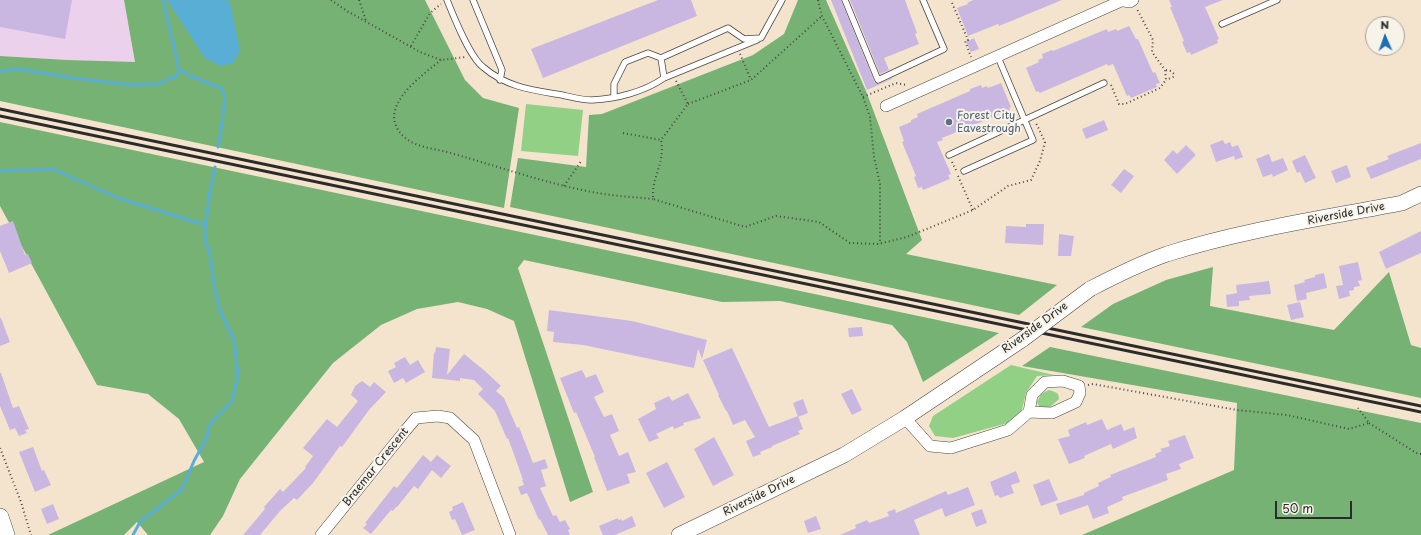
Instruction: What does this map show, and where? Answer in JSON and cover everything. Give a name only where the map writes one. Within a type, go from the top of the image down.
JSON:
[{"type":"main road","name":"Riverside Drive","points":[[679,535],[844,455],[905,418],[1014,344],[1090,289],[1119,274],[1166,254],[1230,237],[1402,203],[1421,194]]},
{"type":"main road","points":[[0,517],[6,535]]},
{"type":"street","points":[[886,106],[998,57],[1119,1],[1133,0]]},
{"type":"street","points":[[905,418],[930,446],[951,448],[1008,430],[1029,412],[1032,395],[1046,382],[1063,381],[1079,386],[1080,393],[1076,402],[1052,413],[1029,412]]},
{"type":"street","name":"Braemar Crescent","points":[[321,535],[416,418],[438,416],[450,418],[474,440],[510,535]]},
{"type":"lane","points":[[446,0],[474,56],[482,66],[500,80],[519,87],[590,100],[614,98],[655,84],[672,74],[761,38],[782,0]]},
{"type":"lane","points":[[473,0],[502,70],[500,80]]},
{"type":"lane","points":[[845,0],[878,80],[944,49],[924,0]]},
{"type":"lane","points":[[1222,24],[1277,0]]},
{"type":"lane","points":[[614,98],[614,84],[625,62],[648,53],[661,58],[728,28],[744,39],[761,38]]},
{"type":"lane","points":[[964,171],[1033,140],[998,57]]},
{"type":"lane","points":[[661,58],[664,78]]},
{"type":"lane","points":[[949,155],[1104,83]]},
{"type":"path","points":[[331,0],[347,11],[420,52],[441,60],[474,56]]},
{"type":"path","points":[[358,0],[366,21]]},
{"type":"path","points":[[411,46],[430,13],[446,0]]},
{"type":"path","points":[[818,0],[822,16],[863,97],[870,118],[874,157],[880,184],[880,244]]},
{"type":"path","points":[[1133,0],[1153,40],[1152,52],[1165,70],[1166,80]]},
{"type":"path","points":[[952,3],[968,40],[965,42],[975,66]]},
{"type":"path","points":[[652,199],[654,182],[661,164],[661,140],[688,104],[751,80],[822,16]]},
{"type":"path","points":[[738,48],[751,80]]},
{"type":"path","points":[[441,60],[415,81],[395,108],[395,122],[399,132],[408,140],[425,147],[453,153],[535,179],[593,193],[652,199],[745,227],[776,216],[819,222],[850,243],[880,244],[907,237],[973,210],[1008,186],[1031,180],[1040,161],[1045,142],[1033,115]]},
{"type":"path","points":[[1104,83],[1109,81],[1119,104],[1125,104],[1160,88],[1166,80],[1173,77],[1174,74],[1165,70]]},
{"type":"path","points":[[672,74],[688,104]]},
{"type":"path","points":[[863,97],[896,83],[925,89]]},
{"type":"path","points":[[623,133],[661,140]]},
{"type":"path","points":[[949,155],[973,210]]},
{"type":"path","points":[[564,186],[582,160]]},
{"type":"path","points":[[1079,386],[1093,384],[1237,410],[1287,415],[1349,429],[1368,424]]},
{"type":"path","points":[[1358,408],[1368,424],[1418,454],[1421,454]]},
{"type":"path","points":[[0,448],[21,502],[31,535]]},
{"type":"shaded area","points":[[0,0],[124,0],[135,63],[0,56]]},
{"type":"green space","points":[[124,0],[425,0],[465,80],[483,98],[519,108],[504,208],[0,101],[0,56],[135,62]]},
{"type":"green space","points":[[798,0],[826,0],[866,91],[922,240],[906,254],[1057,285],[1019,315],[510,207],[518,158],[586,167],[589,115],[602,114],[753,55],[784,34]]},
{"type":"green space","points":[[526,104],[583,110],[578,156],[521,151]]},
{"type":"green space","points":[[0,122],[999,333],[923,382],[907,342],[892,325],[780,301],[722,302],[524,260],[518,268],[593,492],[570,502],[514,321],[487,309],[458,302],[417,309],[381,325],[333,363],[240,479],[223,516],[210,535],[148,535],[137,522],[124,535],[48,535],[204,462],[179,419],[148,394],[97,385],[0,206]]},
{"type":"green space","points":[[1213,267],[1210,306],[1334,330],[1389,272],[1411,345],[1421,348],[1421,398],[1081,327],[1113,304],[1166,280]]},
{"type":"green space","points":[[1050,347],[1421,423],[1421,535],[1082,535],[1234,470],[1237,403],[1022,366]]},
{"type":"green space","points":[[1011,365],[1054,375],[1037,376],[1026,393],[1021,413],[1008,423],[953,438],[935,436],[929,426],[933,416]]},
{"type":"green space","points":[[1049,390],[1055,392],[1059,399],[1050,407],[1040,408],[1037,402],[1041,394]]},
{"type":"water","points":[[167,0],[228,0],[231,7],[240,51],[233,63],[220,66],[205,58]]},
{"type":"building","points":[[0,0],[72,0],[65,39],[0,27]]},
{"type":"building","points":[[658,0],[691,0],[697,16],[543,78],[531,49]]},
{"type":"building","points":[[831,0],[841,0],[875,83],[879,84],[892,79],[867,90]]},
{"type":"building","points":[[850,0],[905,0],[917,33],[915,34],[919,44],[884,58],[889,70],[880,74]]},
{"type":"building","points":[[973,0],[1062,0],[999,26],[998,24],[968,36],[957,8],[968,4],[967,3]]},
{"type":"building","points":[[1169,0],[1223,0],[1205,7],[1219,39],[1217,40],[1218,43],[1191,55],[1190,52],[1187,53],[1182,42],[1184,41],[1170,7],[1172,7]]},
{"type":"building","points":[[1129,26],[1136,39],[1138,39],[1153,73],[1155,72],[1160,83],[1156,84],[1157,87],[1131,98],[1129,95],[1127,96],[1113,64],[1108,66],[1107,64],[1040,93],[1038,91],[1036,92],[1026,68],[1039,62],[1038,60],[1043,58],[1042,54],[1107,29],[1108,32],[1116,29],[1117,31]]},
{"type":"building","points":[[974,38],[979,49],[971,52],[966,42]]},
{"type":"building","points":[[1001,83],[1011,107],[1009,108],[1010,110],[942,138],[943,140],[937,142],[951,174],[948,175],[950,179],[923,190],[922,187],[918,188],[914,177],[916,176],[902,142],[904,141],[899,127],[918,117],[917,114],[970,91],[970,89],[981,85],[982,88],[987,86],[988,88]]},
{"type":"building","points":[[1104,120],[1108,130],[1086,139],[1082,129]]},
{"type":"building","points":[[1223,140],[1225,144],[1230,142],[1232,147],[1238,145],[1243,157],[1235,160],[1234,156],[1216,162],[1210,145]]},
{"type":"building","points":[[1421,143],[1421,159],[1371,179],[1366,168],[1389,159],[1387,156]]},
{"type":"building","points":[[1186,145],[1196,155],[1177,174],[1164,160],[1173,150],[1177,154]]},
{"type":"building","points":[[1269,154],[1272,162],[1283,158],[1288,170],[1273,177],[1272,174],[1263,177],[1256,159]]},
{"type":"building","points":[[1305,155],[1316,178],[1305,183],[1300,172],[1297,173],[1292,161]]},
{"type":"building","points":[[1347,165],[1351,177],[1336,183],[1331,171]]},
{"type":"building","points":[[1124,169],[1134,176],[1121,193],[1111,185]]},
{"type":"building","points":[[13,221],[25,255],[28,254],[32,263],[9,273],[0,251],[0,226]]},
{"type":"building","points":[[1026,224],[1044,224],[1043,245],[1005,243],[1006,226],[1026,227]]},
{"type":"building","points":[[1421,231],[1421,253],[1386,269],[1379,252]]},
{"type":"building","points":[[1059,234],[1074,236],[1071,256],[1058,256]]},
{"type":"building","points":[[1358,262],[1362,280],[1358,281],[1360,286],[1354,287],[1354,290],[1349,291],[1350,296],[1339,299],[1336,286],[1343,285],[1339,266]]},
{"type":"building","points":[[1324,273],[1327,288],[1306,293],[1307,299],[1297,301],[1294,285],[1305,282],[1304,280],[1315,277],[1315,275]]},
{"type":"building","points":[[1269,281],[1271,294],[1249,296],[1250,300],[1239,301],[1239,306],[1227,307],[1226,295],[1237,293],[1236,285]]},
{"type":"building","points":[[1300,302],[1304,317],[1291,320],[1287,305]]},
{"type":"building","points":[[549,310],[632,321],[707,340],[702,359],[698,349],[694,368],[583,345],[553,342],[554,332],[547,331]]},
{"type":"building","points":[[0,318],[10,342],[0,346]]},
{"type":"building","points":[[862,327],[863,336],[849,337],[848,328]]},
{"type":"building","points":[[436,347],[450,349],[447,375],[464,354],[501,386],[496,391],[504,398],[517,428],[519,427],[533,463],[545,459],[548,468],[541,470],[546,486],[540,488],[553,516],[556,515],[560,522],[565,520],[570,529],[568,530],[570,535],[548,535],[540,519],[539,520],[527,493],[521,495],[518,487],[524,485],[516,460],[508,438],[507,439],[495,411],[478,394],[483,389],[474,380],[460,378],[460,381],[432,378],[434,352],[435,353]]},
{"type":"building","points":[[732,348],[769,427],[798,416],[803,429],[798,431],[800,434],[772,446],[760,452],[761,454],[753,457],[746,441],[755,437],[745,420],[733,425],[703,360]]},
{"type":"building","points":[[405,357],[410,365],[418,360],[425,372],[406,383],[403,378],[394,383],[388,371],[396,367],[394,363]]},
{"type":"building","points":[[582,370],[586,378],[596,374],[604,392],[594,397],[604,417],[612,414],[619,431],[610,435],[619,456],[628,452],[636,472],[627,474],[630,483],[607,491],[595,457],[576,412],[574,413],[560,378]]},
{"type":"building","points":[[0,373],[13,408],[19,406],[29,429],[25,430],[27,433],[19,436],[15,428],[10,430],[0,406]]},
{"type":"building","points":[[362,381],[370,387],[374,382],[386,392],[369,410],[342,447],[340,446],[313,483],[297,500],[294,498],[280,511],[260,535],[243,535],[280,489],[283,492],[306,468],[305,467],[313,456],[303,448],[327,419],[337,427],[358,401],[351,395],[355,386]]},
{"type":"building","points":[[852,389],[862,410],[852,415],[841,394]]},
{"type":"building","points":[[688,393],[701,418],[683,423],[684,425],[674,429],[673,426],[656,434],[659,438],[649,442],[638,419],[656,409],[654,403],[669,396],[672,401]]},
{"type":"building","points":[[803,399],[808,413],[798,417],[793,403]]},
{"type":"building","points":[[1102,419],[1107,430],[1121,424],[1124,431],[1134,427],[1137,438],[1113,449],[1111,444],[1084,456],[1085,458],[1069,464],[1058,439],[1070,436],[1068,430],[1086,422],[1087,425]]},
{"type":"building","points":[[1185,435],[1194,458],[1179,464],[1181,469],[1166,474],[1168,480],[1122,497],[1123,500],[1107,507],[1109,513],[1093,519],[1088,505],[1060,515],[1056,504],[1084,495],[1084,493],[1099,486],[1098,483],[1111,477],[1110,475],[1156,457],[1155,454],[1162,451],[1160,449],[1170,446],[1168,441]]},
{"type":"building","points":[[714,437],[734,475],[713,486],[694,449]]},
{"type":"building","points":[[33,447],[42,471],[44,470],[51,485],[35,492],[19,452]]},
{"type":"building","points":[[423,455],[431,462],[437,455],[451,466],[441,478],[432,470],[418,489],[414,486],[397,507],[393,511],[391,510],[371,534],[363,528],[367,524],[365,523],[394,486],[397,488]]},
{"type":"building","points":[[667,462],[685,497],[664,508],[646,473]]},
{"type":"building","points":[[1016,471],[1020,482],[1011,485],[1014,493],[1000,498],[998,495],[995,496],[990,482]]},
{"type":"building","points":[[1049,479],[1058,500],[1041,506],[1033,485]]},
{"type":"building","points":[[968,487],[975,505],[945,517],[942,508],[914,520],[920,535],[840,535],[856,528],[855,525],[867,520],[869,523],[889,516],[887,512],[895,509],[896,513],[946,491],[948,495]]},
{"type":"building","points":[[463,502],[475,530],[462,535],[455,519],[452,520],[449,512],[453,510],[452,507]]},
{"type":"building","points":[[53,504],[59,519],[47,524],[41,509]]},
{"type":"building","points":[[982,509],[987,523],[976,527],[971,513]]},
{"type":"building","points":[[632,516],[636,526],[615,535],[603,535],[599,526],[618,518],[618,520],[621,519],[622,521]]},
{"type":"building","points":[[816,516],[821,529],[808,533],[804,521]]},
{"type":"waterway","points":[[0,71],[17,69],[131,85],[159,84],[176,77],[179,69],[163,0]]},
{"type":"waterway","points":[[179,69],[188,75],[221,88],[225,97],[218,147]]},
{"type":"waterway","points":[[133,535],[140,522],[182,489],[194,461],[207,437],[209,425],[232,401],[238,374],[234,340],[220,311],[215,290],[210,254],[205,239],[205,225],[215,167]]},
{"type":"waterway","points":[[0,171],[53,169],[118,198],[205,225]]},
{"type":"railway","points":[[0,109],[1421,406]]},
{"type":"railway","points":[[0,116],[1421,412]]},
{"type":"place","name":"Forest City Eavestrough","points":[[949,122]]}]
